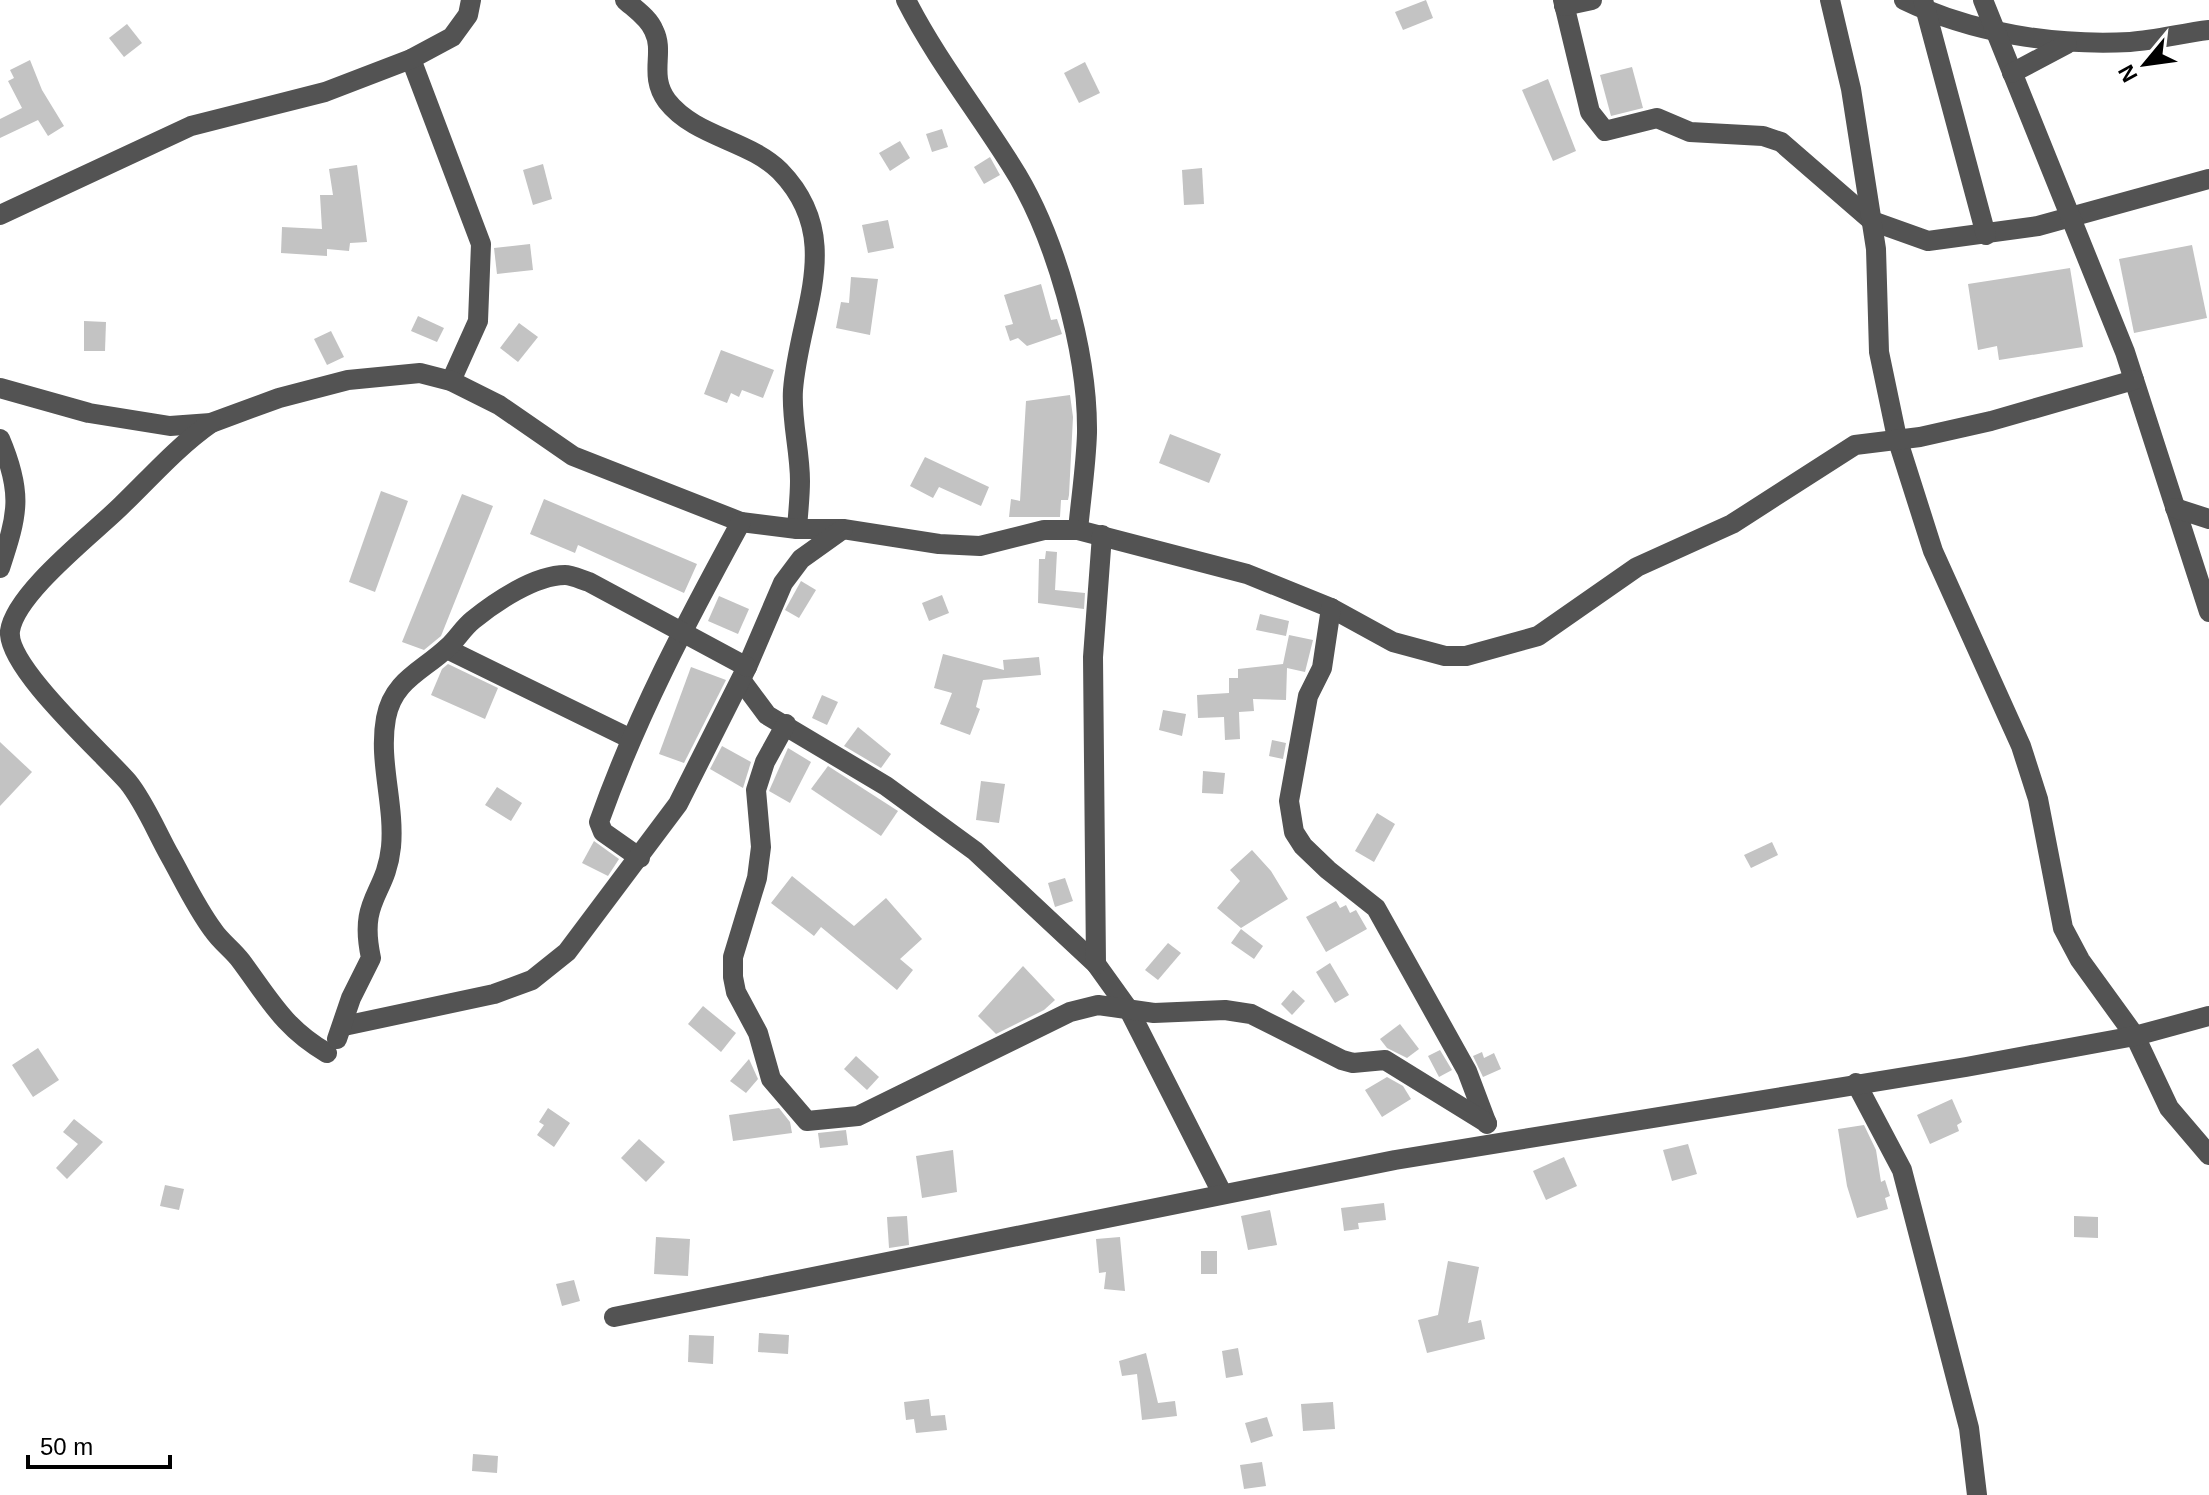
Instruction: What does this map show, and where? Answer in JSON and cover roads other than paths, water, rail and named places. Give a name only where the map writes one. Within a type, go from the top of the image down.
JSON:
[{"type":"street","points":[[0,215],[191,126],[325,92],[411,59],[452,37],[468,15],[471,0]]},
{"type":"street","points":[[625,0],[650,23],[656,35],[656,78],[668,101],[694,123],[769,162],[789,181],[813,228],[817,254],[792,392],[800,479],[797,529]]},
{"type":"street","points":[[906,0],[929,46],[1012,166],[1056,263],[1068,306],[1087,425],[1078,530]]},
{"type":"street","points":[[1592,0],[1564,3],[1590,112],[1605,131],[1657,118],[1690,132],[1763,136],[1781,142],[1872,221],[1928,241],[1986,235],[2209,179]]},
{"type":"street","points":[[1830,0],[1851,89],[1872,221],[1879,352],[1897,438],[1933,551],[2021,746],[2038,799],[2063,928],[2080,960],[2135,1036],[2169,1108],[2209,1155]]},
{"type":"street","points":[[1904,0],[1995,29],[2067,44],[2134,42],[2209,30]]},
{"type":"street","points":[[1983,0],[2134,380],[2209,612]]},
{"type":"street","points":[[1925,5],[1986,235]]},
{"type":"street","points":[[2012,73],[2067,44]]},
{"type":"street","points":[[411,59],[481,244],[478,321],[451,381]]},
{"type":"street","points":[[10,629],[18,610],[50,572],[180,445],[211,423],[279,398],[348,380],[420,373],[451,381],[499,405],[573,456],[741,522],[797,529],[843,529],[939,544],[980,546],[1044,530],[1078,530],[1247,574],[1331,608],[1393,642],[1445,656],[1466,656],[1516,645],[1538,636],[1637,567],[1732,524],[1855,445],[1920,437],[2034,410],[2134,380]]},
{"type":"street","points":[[0,388],[132,422],[170,426],[211,423]]},
{"type":"street","points":[[0,439],[15,474],[18,492],[0,568]]},
{"type":"street","points":[[2175,508],[2209,519]]},
{"type":"street","points":[[640,858],[599,827],[629,738],[681,631],[741,522]]},
{"type":"street","points":[[0,606],[22,663],[51,701],[130,785],[218,937],[238,957],[284,1023],[299,1037],[336,1039],[532,980],[567,952],[678,804],[744,673],[783,583],[801,559],[843,529]]},
{"type":"street","points":[[1096,964],[1093,657],[1102,535]]},
{"type":"street","points":[[336,1039],[351,998],[371,958],[366,940],[368,908],[391,849],[386,717],[401,683],[447,649],[471,621],[502,600],[542,580],[566,575],[589,582],[681,631],[744,673],[761,710],[886,786],[975,851],[1096,964],[1129,1010],[1222,1193]]},
{"type":"street","points":[[1331,608],[1322,668],[1308,696],[1289,801],[1291,822],[1303,846],[1376,908],[1467,1071],[1494,1143]]},
{"type":"street","points":[[447,649],[629,738]]},
{"type":"street","points":[[786,724],[765,762],[756,790],[761,847],[757,878],[733,957],[733,977],[736,992],[758,1033],[771,1079],[800,1117],[816,1122],[858,1116],[1070,1012],[1098,1005],[1154,1013],[1225,1010],[1251,1014],[1342,1060],[1353,1063],[1385,1060],[1487,1123]]},
{"type":"street","points":[[614,1317],[1222,1193],[1494,1143],[1630,1124],[2135,1036],[2209,1016]]},
{"type":"street","points":[[1856,1083],[1902,1170],[1969,1428],[1977,1495]]}]
